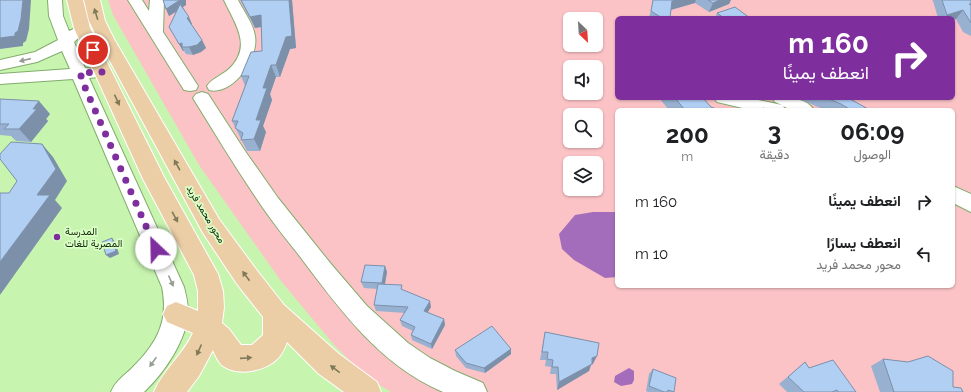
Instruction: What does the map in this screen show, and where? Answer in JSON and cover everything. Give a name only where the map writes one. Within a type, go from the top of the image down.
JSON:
[{"type":"main road","points":[[75,0],[75,34],[103,72],[154,179],[206,274],[212,296],[212,310],[208,327],[199,352],[184,375],[168,392]]},
{"type":"main road","name":"محور محمد فريد","points":[[92,0],[98,21],[106,39],[211,226],[232,257],[274,313],[329,364],[367,392]]},
{"type":"main road","points":[[176,314],[208,327],[220,338],[232,356],[237,359],[250,359],[264,353],[275,341],[277,334],[274,313]]},
{"type":"street","points":[[55,0],[56,16],[75,34],[80,73],[84,85],[174,287],[176,314],[171,331],[153,364],[142,377],[124,392]]},
{"type":"street","points":[[135,0],[156,31],[202,90],[261,190],[335,288],[394,348],[434,376],[474,392]]},
{"type":"street","points":[[156,31],[157,0]]},
{"type":"street","points":[[202,90],[228,79],[242,64],[248,50],[248,36],[231,0]]},
{"type":"street","points":[[0,65],[48,54],[75,34]]},
{"type":"street","points":[[48,54],[57,62],[54,75]]},
{"type":"street","points":[[0,79],[103,72]]},
{"type":"street","points":[[732,100],[768,108]]},
{"type":"street","points":[[785,100],[801,108]]},
{"type":"street","points":[[955,195],[971,204]]},
{"type":"shaded area","points":[[108,0],[971,0],[971,392],[391,392],[365,376],[335,346],[281,281],[199,165],[113,15]]},
{"type":"shaded area","points":[[593,212],[615,212],[615,277],[605,278],[574,260],[562,249],[559,234],[575,215]]},
{"type":"shaded area","points":[[629,368],[634,371],[634,380],[632,384],[621,386],[614,382],[615,376]]},
{"type":"building","points":[[0,0],[23,0],[21,19],[15,36],[0,38]]},
{"type":"building","points":[[163,0],[180,0],[166,9]]},
{"type":"building","points":[[241,0],[289,0],[292,36],[286,37],[276,65],[271,65],[263,88],[267,88],[256,120],[261,120],[254,139],[241,140],[243,133],[235,128],[238,121],[232,121],[249,76],[241,76],[251,52],[262,51],[261,15],[250,17]]},
{"type":"building","points":[[653,0],[677,0],[672,1],[670,16],[659,16],[651,11]]},
{"type":"building","points":[[708,0],[720,0],[713,3]]},
{"type":"building","points":[[942,0],[971,0],[971,4],[969,4],[971,5],[971,23],[963,10],[947,15]]},
{"type":"building","points":[[180,4],[189,17],[187,18],[202,40],[197,45],[182,47],[182,43],[179,44],[169,27]]},
{"type":"building","points":[[735,7],[747,16],[721,16],[717,13]]},
{"type":"building","points":[[0,99],[39,101],[33,109],[37,109],[19,129],[4,129],[9,124],[0,124]]},
{"type":"building","points":[[677,100],[705,100],[714,108],[683,108]]},
{"type":"building","points":[[832,100],[852,100],[866,108],[848,108]]},
{"type":"building","points":[[11,142],[42,144],[56,169],[37,195],[50,195],[0,262],[0,193],[9,193],[17,181],[0,159],[0,154]]},
{"type":"building","points":[[112,238],[116,251],[106,255],[102,242]]},
{"type":"building","points":[[365,265],[385,266],[382,283],[361,282]]},
{"type":"building","points":[[378,284],[402,285],[401,289],[430,301],[424,311],[444,319],[431,344],[411,335],[415,327],[400,320],[408,307],[374,305]]},
{"type":"building","points":[[492,326],[511,349],[484,368],[466,363],[455,350]]},
{"type":"building","points":[[545,332],[599,343],[597,356],[592,358],[592,364],[559,382],[558,367],[552,367],[553,360],[547,359],[548,352],[542,352]]},
{"type":"building","points":[[928,356],[953,371],[953,387],[961,388],[963,392],[894,392],[883,359],[908,362]]},
{"type":"building","points":[[833,360],[856,392],[838,392],[837,390],[832,392],[804,392],[788,377],[805,362],[809,368]]},
{"type":"building","points":[[653,369],[676,378],[674,392],[668,390],[667,392],[664,392],[649,386]]},
{"type":"place","name":"المدرسة المصرية للغات","points":[[57,237]]},
{"type":"route","points":[[93,50],[103,72],[80,73],[156,249]]}]
